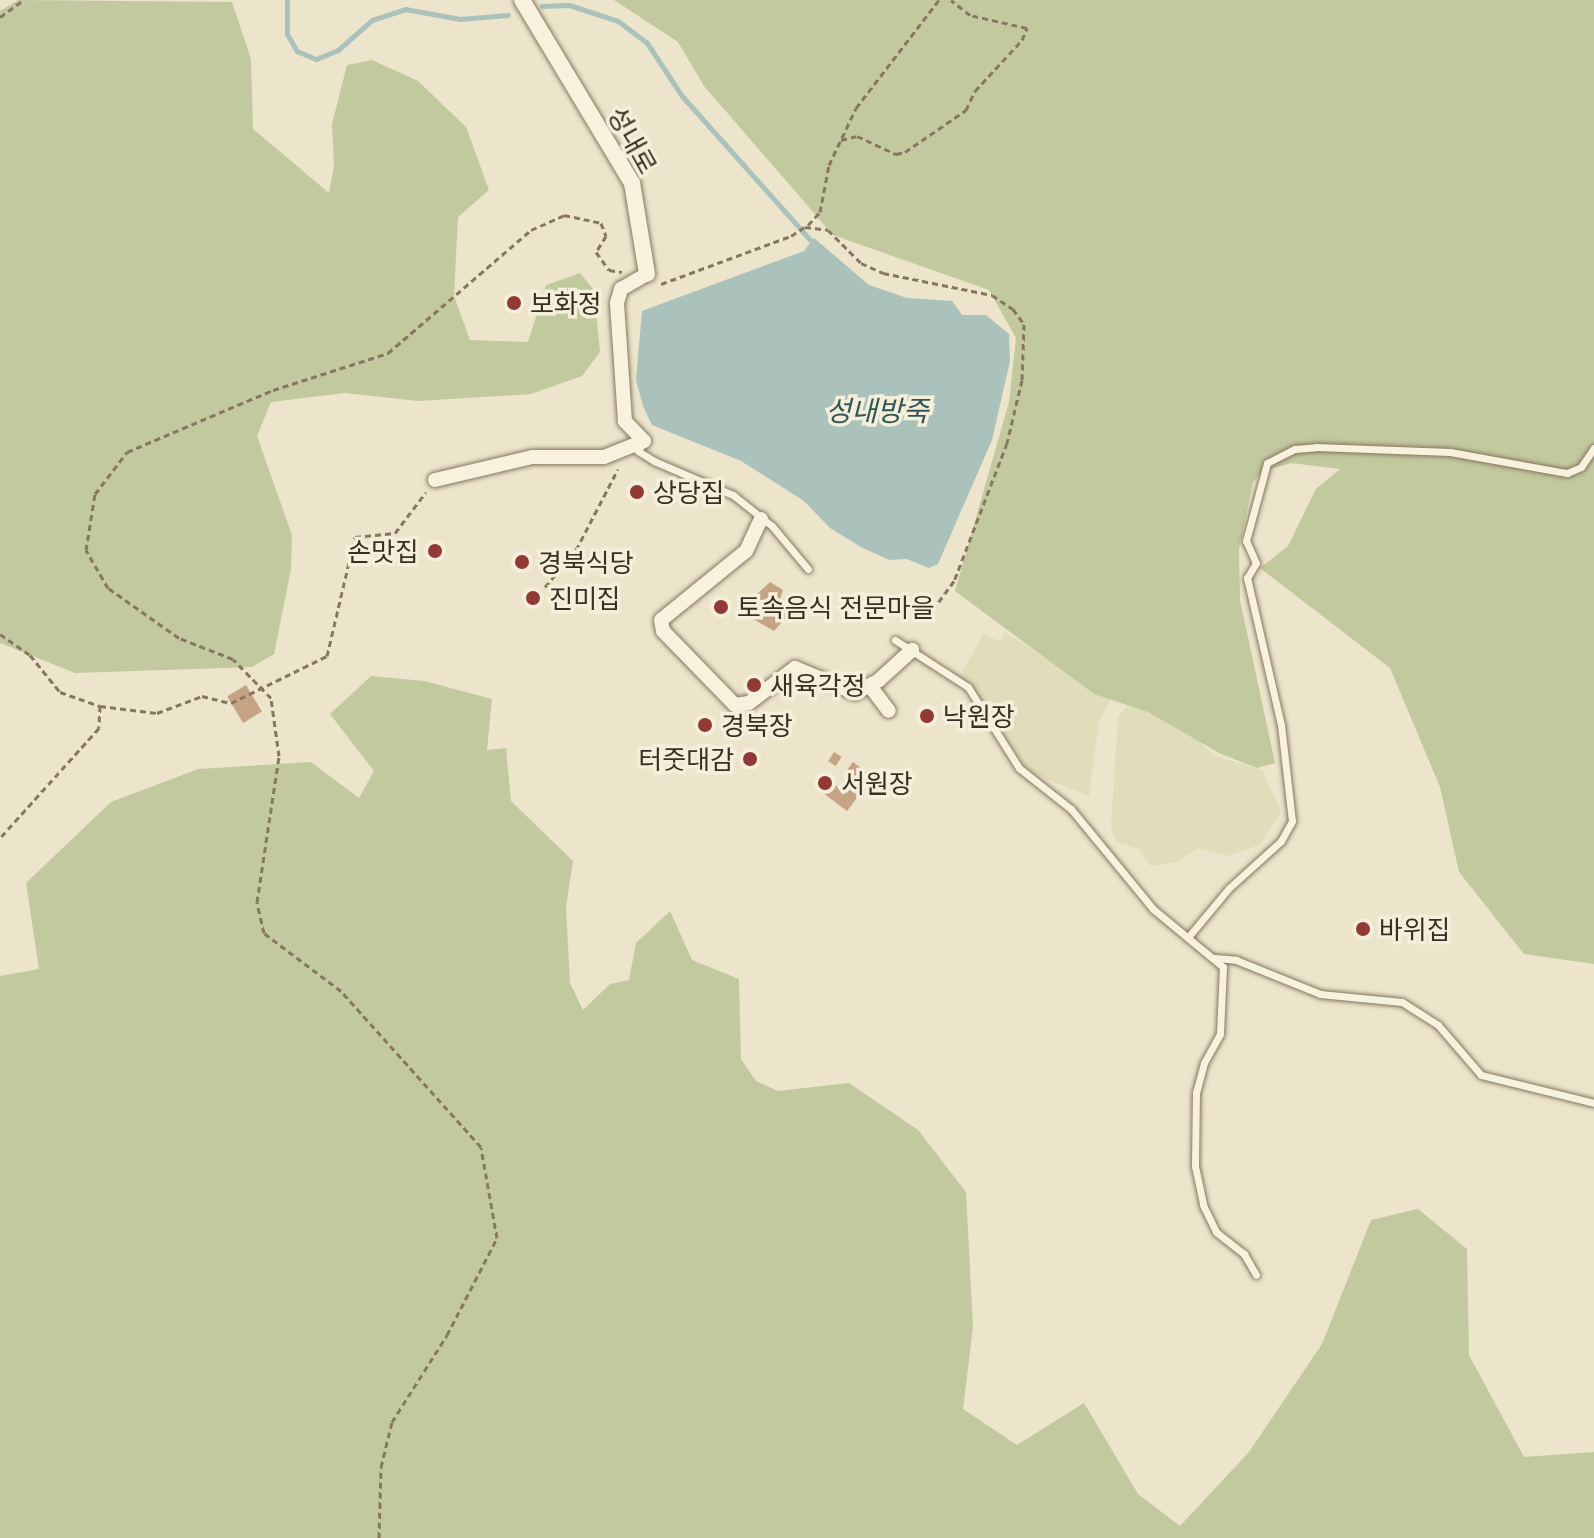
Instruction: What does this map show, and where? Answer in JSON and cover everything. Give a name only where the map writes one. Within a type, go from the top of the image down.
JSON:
[{"type":"street","name":"성내로","points":[[522,0],[632,183],[652,280]]},
{"type":"street","points":[[435,480],[532,457],[604,457],[644,441],[625,421],[617,303],[621,289],[652,280]]},
{"type":"street","points":[[761,519],[746,551],[666,614],[663,631],[735,705],[749,703],[795,668],[855,693],[870,686],[912,650]]},
{"type":"street","points":[[870,686],[889,711]]},
{"type":"lane","points":[[644,441],[638,451],[713,484],[761,519],[808,569]]},
{"type":"lane","points":[[1189,936],[1229,888],[1281,841],[1292,821],[1281,725],[1247,578],[1256,563],[1246,541],[1267,463],[1295,449],[1316,447],[1450,452],[1567,473],[1581,467],[1594,448]]},
{"type":"lane","points":[[895,640],[968,687],[1019,768],[1071,809],[1153,909],[1223,967],[1220,1034],[1199,1077],[1195,1166],[1203,1205],[1216,1232],[1244,1254],[1256,1275]]},
{"type":"lane","points":[[1215,958],[1236,960],[1320,994],[1402,1002],[1438,1025],[1481,1075],[1594,1103]]},
{"type":"path","points":[[0,17],[23,0]]},
{"type":"path","points":[[379,1538],[381,1467],[392,1422],[447,1335],[497,1238],[481,1147],[341,991],[264,933],[257,902],[279,756],[271,698],[233,659],[179,638],[108,588],[86,550],[95,494],[127,452],[273,390],[334,375],[388,353],[531,230],[564,215],[601,223],[606,236],[596,252],[609,270],[652,280],[791,236],[820,212],[829,165],[856,108],[939,0]]},
{"type":"path","points":[[841,140],[857,136],[896,154],[905,152],[966,110],[975,91],[1022,40],[1027,28],[970,15],[951,0]]},
{"type":"path","points":[[806,226],[828,230],[861,263],[883,273],[992,295],[1013,309],[1024,324],[1022,380],[1007,443],[954,581],[926,619]]},
{"type":"path","points":[[545,587],[576,550],[624,462]]},
{"type":"path","points":[[0,634],[30,655],[60,692],[100,706],[157,713],[202,696],[231,703],[327,656],[355,537],[395,533],[435,480]]},
{"type":"path","points":[[0,838],[99,728],[100,706]]},
{"type":"shaded area","points":[[1005,632],[1111,699],[1099,721],[1089,796],[1028,771],[986,705],[957,682],[983,634],[1001,642]]},
{"type":"shaded area","points":[[1133,699],[1191,733],[1214,756],[1262,770],[1281,811],[1261,844],[1229,856],[1199,848],[1176,862],[1151,866],[1139,849],[1116,842],[1111,827],[1118,717]]},
{"type":"green space","points":[[18,0],[232,2],[251,59],[253,129],[329,193],[334,166],[332,124],[347,65],[372,60],[418,81],[466,127],[489,190],[458,217],[454,296],[470,340],[528,342],[546,285],[580,273],[594,290],[600,352],[582,376],[531,394],[418,401],[345,393],[271,402],[257,436],[292,535],[291,569],[274,654],[252,667],[75,673],[0,643],[0,11]]},
{"type":"green space","points":[[614,0],[1594,0],[1594,964],[1524,954],[1459,872],[1440,787],[1390,668],[1260,568],[1288,546],[1316,489],[1340,469],[1291,463],[1263,471],[1253,482],[1239,549],[1240,600],[1275,763],[1257,768],[1221,754],[1148,712],[1094,694],[955,591],[1009,402],[1016,338],[989,290],[833,235],[704,86],[678,42]]},
{"type":"green space","points":[[371,676],[424,681],[492,699],[487,750],[506,748],[511,801],[573,861],[566,907],[570,983],[583,1010],[610,984],[629,980],[636,943],[670,911],[692,960],[739,979],[741,1059],[756,1081],[778,1091],[849,1083],[918,1130],[966,1192],[973,1327],[963,1409],[1017,1445],[1084,1403],[1138,1494],[1180,1526],[1249,1452],[1322,1344],[1371,1220],[1418,1209],[1467,1249],[1469,1355],[1524,1457],[1594,1452],[1594,1538],[0,1538],[0,976],[39,969],[26,883],[111,802],[198,769],[311,762],[359,798],[374,771],[330,714]]},
{"type":"water","name":"성내방죽","points":[[814,238],[869,285],[907,298],[952,301],[962,315],[986,315],[1009,334],[1010,361],[992,440],[938,564],[929,568],[907,559],[889,560],[861,547],[830,528],[804,501],[741,461],[652,425],[643,406],[636,380],[642,311],[804,251]]},
{"type":"building","points":[[770,582],[783,590],[778,605],[791,612],[774,631],[739,611]]},
{"type":"building","points":[[246,685],[262,712],[243,723],[227,696]]},
{"type":"building","points":[[834,752],[842,757],[836,766],[828,761]]},
{"type":"building","name":"서원장","points":[[853,762],[873,777],[847,811],[815,787],[823,776],[847,793],[858,778],[847,770]]},
{"type":"waterway","points":[[287,0],[287,34],[297,51],[316,59],[338,50],[372,20],[405,9],[460,19],[508,15]]},
{"type":"waterway","points":[[542,6],[569,5],[618,21],[647,43],[682,96],[814,244]]},
{"type":"place","name":"보화정","points":[[514,303]]},
{"type":"place","name":"상당집","points":[[637,492]]},
{"type":"place","name":"손맛집","points":[[435,551]]},
{"type":"place","name":"경북식당","points":[[522,562]]},
{"type":"place","name":"진미집","points":[[533,598]]},
{"type":"place","name":"토속음식 전문마을","points":[[721,607]]},
{"type":"place","name":"새육각정","points":[[754,685]]},
{"type":"place","name":"낙원장","points":[[927,716]]},
{"type":"place","name":"경북장","points":[[705,725]]},
{"type":"place","name":"터줏대감","points":[[750,759]]},
{"type":"place","name":"서원장","points":[[825,783]]},
{"type":"place","name":"바위집","points":[[1363,929]]}]
